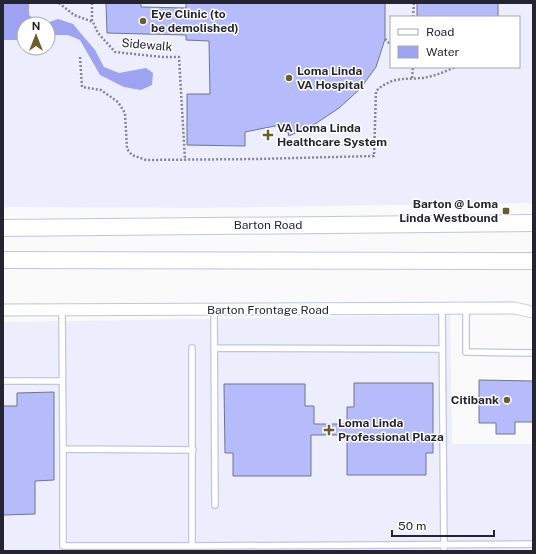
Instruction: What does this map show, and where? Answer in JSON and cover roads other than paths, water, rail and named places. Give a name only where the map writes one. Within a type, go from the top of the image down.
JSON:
[{"type":"main road","name":"Barton Road","points":[[3,228],[533,223]]},
{"type":"main road","points":[[3,260],[533,261]]},
{"type":"street","name":"Barton Frontage Road","points":[[3,310],[514,308],[533,312]]},
{"type":"lane","points":[[442,309],[444,548]]},
{"type":"lane","points":[[466,309],[466,352],[533,353]]},
{"type":"lane","points":[[62,310],[63,546],[444,548],[533,544]]},
{"type":"lane","points":[[214,310],[215,505]]},
{"type":"lane","points":[[192,348],[192,546]]},
{"type":"lane","points":[[214,348],[442,349]]},
{"type":"lane","points":[[3,381],[62,381]]},
{"type":"lane","points":[[63,449],[193,450]]},
{"type":"water","points":[[3,3],[29,3],[29,15],[30,16],[16,16],[16,40],[3,40]]},
{"type":"water","points":[[56,20],[73,24],[95,50],[104,67],[119,73],[146,68],[153,73],[152,85],[141,90],[124,87],[100,75],[80,40],[68,35],[56,35]]},
{"type":"place","name":"Eye Clinic (to be demolished)","points":[[143,21]]},
{"type":"place","name":"Loma Linda VA Hospital","points":[[289,78]]},
{"type":"place","name":"VA Loma Linda Healthcare System","points":[[268,135]]},
{"type":"place","name":"Barton @ Loma Linda Westbound","points":[[506,211]]},
{"type":"place","name":"Citibank","points":[[507,400]]},
{"type":"place","name":"Loma Linda Professional Plaza","points":[[329,430]]}]
